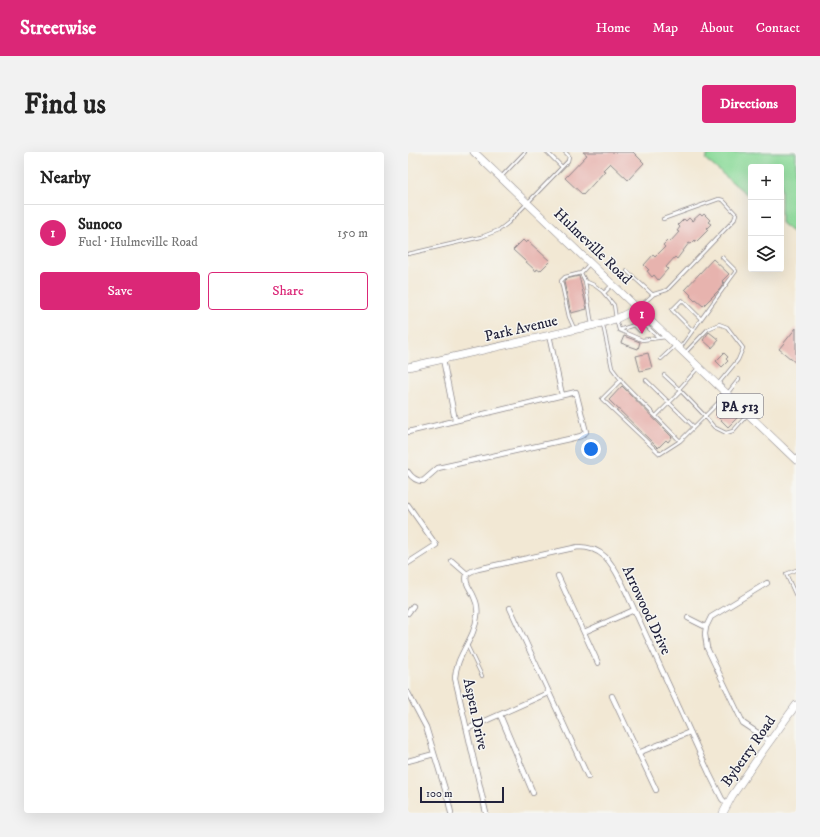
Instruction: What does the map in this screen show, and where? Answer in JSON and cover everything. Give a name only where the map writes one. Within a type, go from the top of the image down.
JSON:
[{"type":"main road","name":"Hulmeville Road","points":[[474,152],[796,460]]},
{"type":"main road","name":"Park Avenue","points":[[408,367],[593,325],[616,319],[638,308]]},
{"type":"main road","name":"Byberry Road","points":[[723,813],[727,804],[796,705]]},
{"type":"street","points":[[549,335],[562,395]]},
{"type":"street","points":[[442,359],[455,420]]},
{"type":"street","points":[[408,432],[576,392],[586,432],[581,436],[438,468],[423,481],[418,481],[411,477],[408,472]]},
{"type":"street","points":[[408,506],[436,545],[408,563]]},
{"type":"street","name":"Arrowood Drive","points":[[467,574],[472,570],[561,550],[585,547],[601,553],[610,562],[623,585],[709,773],[722,799],[727,804]]},
{"type":"street","points":[[452,561],[467,574]]},
{"type":"street","name":"Aspen Drive","points":[[467,574],[467,583],[474,597],[477,609],[476,625],[456,665],[455,678],[486,813]]},
{"type":"street","points":[[558,576],[598,663]]},
{"type":"street","points":[[767,583],[711,617],[706,627],[705,634],[707,648],[743,723],[770,741]]},
{"type":"street","points":[[408,613],[413,606]]},
{"type":"street","points":[[510,608],[588,777]]},
{"type":"street","points":[[584,632],[634,610]]},
{"type":"street","points":[[688,618],[706,627]]},
{"type":"street","points":[[467,728],[548,693]]},
{"type":"street","points":[[408,694],[426,727],[451,813]]},
{"type":"street","points":[[612,696],[656,790]]},
{"type":"street","points":[[500,714],[533,793]]},
{"type":"street","points":[[638,753],[690,732]]},
{"type":"street","points":[[408,761],[434,754]]},
{"type":"lane","points":[[501,177],[525,152]]},
{"type":"lane","points":[[547,152],[562,167]]},
{"type":"lane","points":[[408,254],[490,234],[499,230],[508,223],[568,161],[569,156],[565,152]]},
{"type":"lane","points":[[638,308],[653,295],[667,290],[737,216],[723,200],[719,199],[663,219]]},
{"type":"lane","points":[[680,349],[692,330],[736,271],[722,257]]},
{"type":"lane","points":[[574,329],[569,317],[561,280],[581,273],[591,263]]},
{"type":"lane","points":[[627,271],[653,295]]},
{"type":"lane","points":[[581,273],[585,281],[593,325]]},
{"type":"lane","points":[[585,281],[594,285],[604,293],[614,305],[619,330]]},
{"type":"lane","points":[[604,293],[613,284]]},
{"type":"lane","points":[[692,330],[672,310],[682,300],[701,319]]},
{"type":"lane","points":[[630,312],[634,325],[640,331]]},
{"type":"lane","points":[[619,330],[649,319]]},
{"type":"lane","points":[[602,322],[612,368],[621,380],[680,441]]},
{"type":"lane","points":[[642,322],[659,338]]},
{"type":"lane","points":[[661,359],[680,349],[708,329],[718,324],[727,327],[743,348],[738,360],[718,385]]},
{"type":"lane","points":[[619,330],[642,340],[668,337]]},
{"type":"lane","points":[[645,336],[648,340]]},
{"type":"lane","points":[[656,416],[699,367]]},
{"type":"lane","points":[[664,375],[714,427],[726,433],[733,431],[748,414]]},
{"type":"lane","points":[[621,380],[602,399],[660,454],[680,441],[727,394],[739,379]]},
{"type":"lane","points":[[646,380],[694,427]]},
{"type":"lane","points":[[796,570],[786,574],[796,596]]},
{"type":"lane","points":[[466,644],[482,676]]},
{"type":"green space","points":[[710,152],[796,152],[796,235],[784,225],[784,164],[748,164],[748,195],[705,159]]},
{"type":"building","points":[[583,152],[633,152],[644,163],[628,180],[610,163],[603,170],[605,171],[583,195],[565,178],[587,155]]},
{"type":"building","points":[[700,214],[702,216],[704,214],[710,220],[708,222],[711,224],[706,229],[708,230],[696,242],[695,240],[691,244],[689,243],[677,259],[675,257],[666,267],[668,269],[658,280],[654,275],[652,277],[647,271],[649,270],[644,265],[653,255],[655,257],[665,247],[663,245],[668,240],[670,242],[679,232],[677,231],[680,227],[678,225],[684,219],[686,221],[689,218],[692,221]]},
{"type":"building","points":[[523,240],[526,243],[528,241],[550,261],[540,271],[537,269],[536,271],[513,250]]},
{"type":"building","points":[[713,259],[729,274],[722,281],[724,283],[720,289],[703,306],[696,300],[695,301],[685,289]]},
{"type":"building","points":[[579,276],[587,309],[571,313],[564,282],[566,279]]},
{"type":"building","points":[[796,328],[796,363],[779,349]]},
{"type":"building","points":[[709,332],[719,340],[712,348],[703,340]]},
{"type":"building","points":[[624,336],[640,342],[638,349],[621,343]]},
{"type":"building","points":[[648,353],[652,368],[640,371],[636,356]]},
{"type":"building","points":[[724,353],[728,357],[726,359],[728,361],[722,367],[716,361]]},
{"type":"building","points":[[622,386],[672,437],[668,442],[666,440],[658,448],[609,400]]},
{"type":"building","points":[[725,407],[737,418],[728,427],[717,416]]},
{"type":"place","name":"Sunoco","points":[[642,334]]}]
